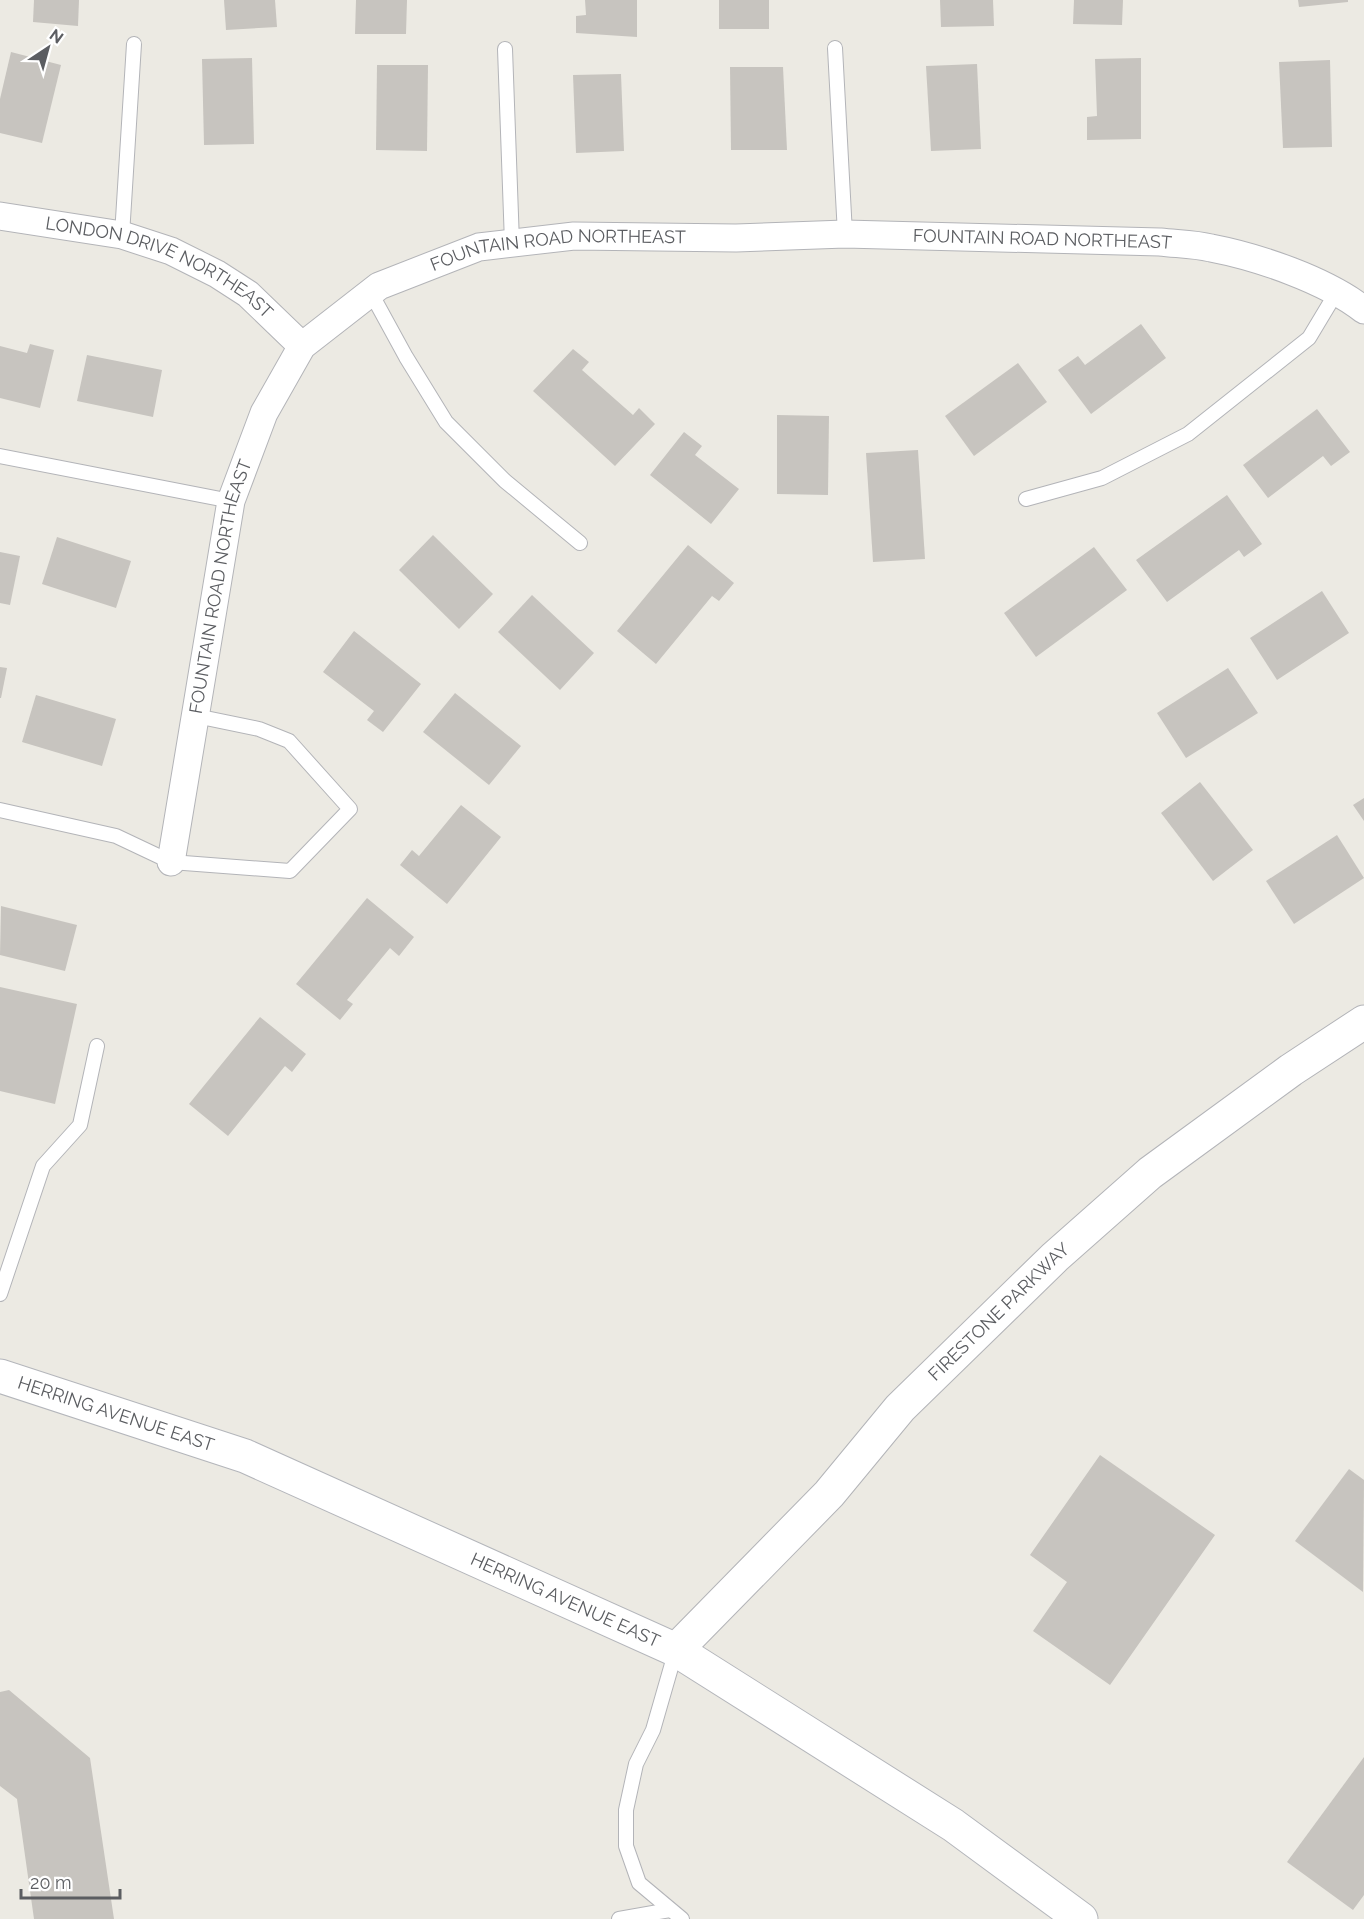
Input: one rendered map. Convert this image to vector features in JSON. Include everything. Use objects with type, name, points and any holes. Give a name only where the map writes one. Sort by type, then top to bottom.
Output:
[{"type":"main road","name":"FIRESTONE PARKWAY","points":[[676,1650],[829,1494],[900,1408],[1055,1257],[1150,1173],[1291,1070],[1364,1022]]},
{"type":"main road","name":"HERRING AVENUE EAST","points":[[0,1376],[245,1456],[676,1650],[953,1825],[1080,1919]]},
{"type":"street","name":"LONDON DRIVE NORTHEAST","points":[[0,216],[122,235],[171,251],[217,274],[248,294],[302,346]]},
{"type":"street","name":"FOUNTAIN ROAD NORTHEAST","points":[[171,862],[231,501],[264,413],[302,346],[379,286],[479,247],[574,236],[736,238],[845,234],[1160,242],[1211,248],[1271,263],[1363,306]]},
{"type":"lane","points":[[122,235],[134,44]]},
{"type":"lane","points":[[835,48],[845,234]]},
{"type":"lane","points":[[505,49],[512,243]]},
{"type":"lane","points":[[371,293],[406,357],[446,422],[505,481],[579,543]]},
{"type":"lane","points":[[1026,499],[1102,478],[1188,434],[1309,338],[1336,293]]},
{"type":"lane","points":[[0,456],[231,501]]},
{"type":"lane","points":[[0,810],[117,836],[171,862],[290,871],[350,809],[289,741],[259,729],[196,716]]},
{"type":"lane","points":[[0,1294],[44,1166],[80,1125],[97,1046]]},
{"type":"lane","points":[[676,1650],[653,1730],[636,1764],[626,1810],[626,1846],[639,1883],[681,1919]]},
{"type":"lane","points":[[619,1919],[670,1910]]},
{"type":"building","points":[[34,0],[79,0],[78,26],[33,22]]},
{"type":"building","points":[[224,0],[275,0],[277,27],[226,30]]},
{"type":"building","points":[[356,0],[407,0],[406,34],[355,34]]},
{"type":"building","points":[[585,0],[637,0],[637,37],[576,33],[576,16],[586,15]]},
{"type":"building","points":[[719,0],[769,0],[769,29],[719,29]]},
{"type":"building","points":[[940,0],[993,0],[994,26],[941,27]]},
{"type":"building","points":[[1074,0],[1123,0],[1122,25],[1073,24]]},
{"type":"building","points":[[1298,0],[1348,0],[1348,2],[1299,7]]},
{"type":"building","points":[[11,52],[61,65],[42,143],[0,133],[0,99]]},
{"type":"building","points":[[252,58],[254,144],[204,145],[202,59]]},
{"type":"building","points":[[1141,58],[1141,139],[1087,140],[1087,117],[1097,116],[1095,59]]},
{"type":"building","points":[[1330,60],[1332,147],[1283,148],[1279,62]]},
{"type":"building","points":[[977,64],[981,149],[931,151],[926,66]]},
{"type":"building","points":[[377,65],[428,65],[427,151],[376,150]]},
{"type":"building","points":[[730,67],[783,67],[787,150],[731,150]]},
{"type":"building","points":[[621,74],[624,151],[576,153],[573,75]]},
{"type":"building","points":[[1141,324],[1166,358],[1091,414],[1058,370],[1078,356],[1085,365]]},
{"type":"building","points":[[30,344],[54,350],[40,408],[0,398],[0,346],[27,353]]},
{"type":"building","points":[[573,349],[589,362],[582,370],[633,415],[639,408],[655,424],[615,466],[533,391]]},
{"type":"building","points":[[87,355],[162,370],[153,417],[77,401]]},
{"type":"building","points":[[1018,363],[1047,402],[974,456],[945,416]]},
{"type":"building","points":[[1317,409],[1350,452],[1331,466],[1323,456],[1268,498],[1243,465]]},
{"type":"building","points":[[777,415],[829,416],[828,495],[777,494]]},
{"type":"building","points":[[684,432],[702,446],[695,455],[739,489],[711,524],[650,475]]},
{"type":"building","points":[[918,450],[925,559],[873,562],[866,453]]},
{"type":"building","points":[[1227,495],[1262,544],[1244,557],[1239,550],[1167,602],[1136,560]]},
{"type":"building","points":[[433,535],[493,594],[459,629],[399,570]]},
{"type":"building","points":[[57,537],[131,561],[116,608],[42,584]]},
{"type":"building","points":[[688,545],[734,583],[719,601],[712,596],[656,664],[617,631]]},
{"type":"building","points":[[1094,547],[1127,590],[1036,657],[1004,613]]},
{"type":"building","points":[[0,552],[20,556],[10,605],[0,603]]},
{"type":"building","points":[[1322,591],[1349,633],[1277,680],[1250,638]]},
{"type":"building","points":[[532,595],[594,653],[560,690],[498,632]]},
{"type":"building","points":[[354,631],[421,684],[383,732],[367,720],[374,711],[323,672]]},
{"type":"building","points":[[0,667],[7,668],[1,698],[0,698]]},
{"type":"building","points":[[1228,668],[1258,713],[1186,758],[1157,713]]},
{"type":"building","points":[[455,693],[521,746],[489,785],[423,732]]},
{"type":"building","points":[[36,695],[116,719],[102,766],[22,742]]},
{"type":"building","points":[[1200,782],[1253,850],[1213,881],[1161,813]]},
{"type":"building","points":[[1364,798],[1364,821],[1353,805]]},
{"type":"building","points":[[461,805],[501,837],[447,904],[400,865],[412,850],[419,856]]},
{"type":"building","points":[[1337,835],[1364,878],[1294,924],[1266,881]]},
{"type":"building","points":[[367,898],[414,937],[399,956],[390,948],[347,1000],[353,1004],[340,1020],[296,984]]},
{"type":"building","points":[[1,906],[77,925],[65,971],[0,955]]},
{"type":"building","points":[[0,987],[77,1004],[55,1104],[0,1091]]},
{"type":"building","points":[[260,1017],[306,1054],[292,1072],[285,1066],[228,1136],[189,1104]]},
{"type":"building","points":[[1100,1455],[1215,1535],[1110,1685],[1033,1631],[1067,1582],[1030,1555]]},
{"type":"building","points":[[1349,1469],[1364,1480],[1363,1592],[1295,1541]]},
{"type":"building","points":[[9,1690],[90,1758],[114,1919],[34,1919],[17,1799],[0,1786],[0,1692]]},
{"type":"building","points":[[1364,1757],[1364,1895],[1353,1910],[1287,1862]]}]
